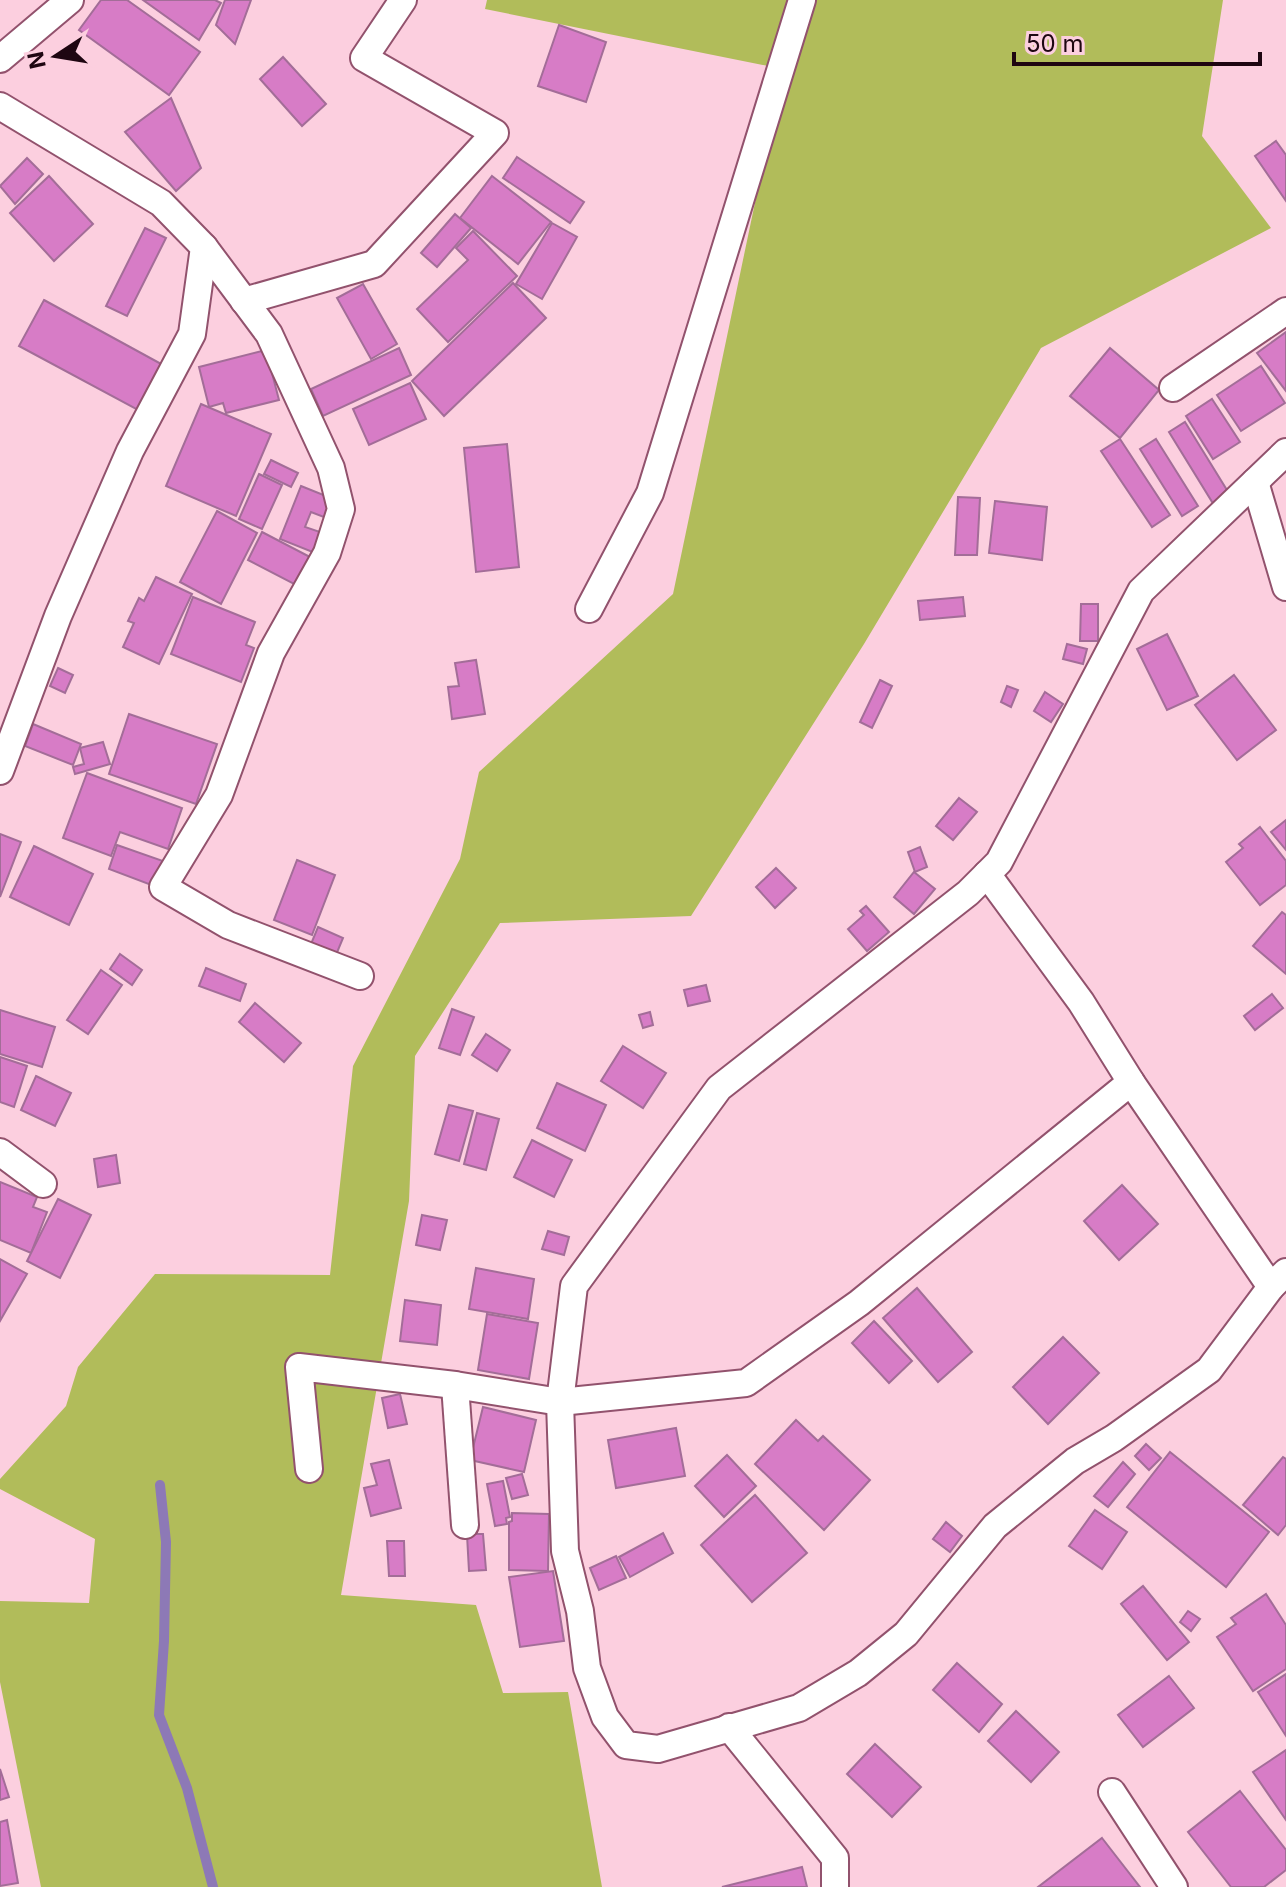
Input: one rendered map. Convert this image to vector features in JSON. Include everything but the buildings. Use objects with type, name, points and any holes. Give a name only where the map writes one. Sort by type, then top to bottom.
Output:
[{"type":"street","points":[[0,59],[70,0]]},
{"type":"street","points":[[244,301],[374,264],[495,133],[364,58],[403,0]]},
{"type":"street","points":[[589,609],[650,493],[802,0]]},
{"type":"street","points":[[1,109],[161,203],[204,247],[269,334],[317,433],[331,468],[341,509],[327,553],[271,653],[219,795],[163,887],[228,925],[360,976]]},
{"type":"street","points":[[0,771],[58,616],[130,451],[192,334],[204,247]]},
{"type":"street","points":[[1173,388],[1286,311]]},
{"type":"street","points":[[987,874],[1081,1002],[1131,1082],[1278,1279],[1209,1370],[1114,1438],[1075,1461],[995,1526],[906,1634],[858,1673],[799,1708],[658,1749],[626,1745],[605,1717],[587,1668],[580,1611],[565,1551],[560,1402],[574,1286],[719,1088],[968,893],[987,874],[999,862],[1141,591],[1286,452]]},
{"type":"street","points":[[1255,482],[1286,587]]},
{"type":"street","points":[[309,1469],[299,1367],[455,1385],[560,1402],[746,1383],[859,1303],[1131,1082]]},
{"type":"street","points":[[0,1152],[43,1184]]},
{"type":"street","points":[[455,1385],[465,1525]]},
{"type":"street","points":[[729,1727],[835,1858],[835,1887]]},
{"type":"street","points":[[1112,1792],[1174,1887]]},
{"type":"green space","points":[[487,0],[1223,0],[1202,136],[1271,228],[1041,348],[864,644],[691,916],[500,923],[415,1056],[409,1201],[341,1595],[476,1605],[503,1693],[568,1692],[602,1887],[41,1887],[0,1682],[0,1601],[89,1603],[95,1539],[0,1489],[0,1479],[66,1406],[78,1367],[155,1274],[330,1275],[353,1066],[460,859],[479,772],[673,594],[783,69],[485,9]]},
{"type":"waterway","points":[[160,1485],[166,1542],[159,1715],[187,1788],[213,1887]]}]
